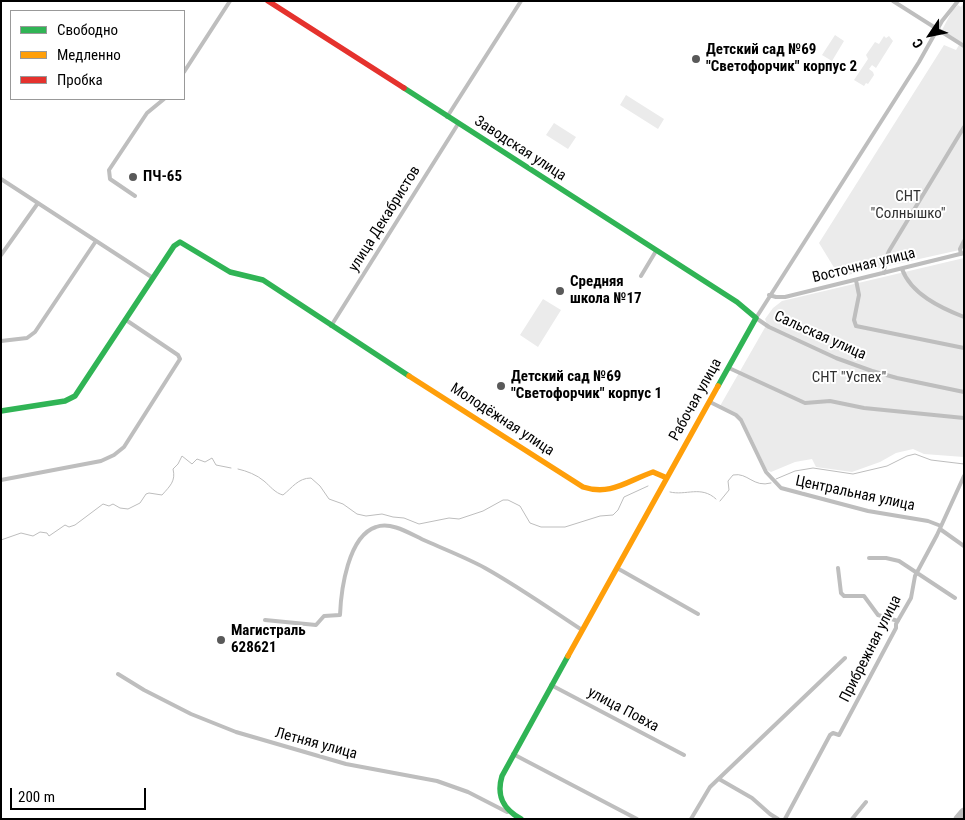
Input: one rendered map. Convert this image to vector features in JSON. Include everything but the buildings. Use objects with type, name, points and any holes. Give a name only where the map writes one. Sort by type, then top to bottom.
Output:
[{"type":"street","points":[[185,70],[230,1]]},
{"type":"street","name":"Заводская улица","points":[[268,1],[737,302],[756,318]]},
{"type":"street","points":[[447,116],[522,1]]},
{"type":"street","points":[[893,1],[964,46]]},
{"type":"street","name":"Рабочая улица","points":[[518,817],[503,805],[498,793],[502,776],[513,754],[769,295],[923,56],[937,30],[958,1]]},
{"type":"street","points":[[135,196],[110,179],[108,175],[109,170],[147,113],[163,100]]},
{"type":"street","name":"улица Декабристов","points":[[331,326],[458,124]]},
{"type":"street","points":[[884,273],[885,261],[889,252],[964,127]]},
{"type":"street","points":[[1,179],[153,278]]},
{"type":"street","points":[[1,255],[38,203]]},
{"type":"street","points":[[1,341],[27,338],[35,332],[96,241]]},
{"type":"street","points":[[962,253],[960,249],[964,241]]},
{"type":"street","name":"Молодёжная улица","points":[[1,411],[65,401],[75,396],[174,246],[177,243],[184,243],[230,272],[263,280],[331,326],[583,487],[605,492],[653,472],[667,478]]},
{"type":"street","points":[[641,276],[656,251]]},
{"type":"street","name":"Восточная улица","points":[[769,295],[785,297],[962,253]]},
{"type":"street","points":[[902,269],[907,278],[923,295],[964,317]]},
{"type":"street","points":[[856,280],[859,295],[854,320],[856,326],[964,348]]},
{"type":"street","name":"Сальская улица","points":[[756,318],[769,327],[836,358],[872,371],[964,392]]},
{"type":"street","points":[[1,480],[101,461],[114,455],[124,447],[180,359],[126,320]]},
{"type":"street","points":[[729,368],[805,403],[830,401],[864,408],[964,418]]},
{"type":"street","name":"Центральная улица","points":[[710,402],[741,420],[755,446],[762,466],[780,488],[868,510],[928,521],[940,527],[964,546]]},
{"type":"street","name":"Прибрежная улица","points":[[785,819],[830,735],[833,733],[839,735],[896,628],[911,598],[913,582],[917,573],[964,476]]},
{"type":"street","points":[[265,620],[316,625],[324,616],[340,614],[342,586],[346,570],[355,549],[367,532],[375,527],[384,525],[404,531],[484,568],[582,630]]},
{"type":"street","points":[[868,558],[895,560],[955,598]]},
{"type":"street","points":[[617,568],[698,614]]},
{"type":"street","points":[[838,568],[841,593],[844,596],[864,596],[878,615],[898,621]]},
{"type":"street","points":[[691,819],[710,787],[845,658]]},
{"type":"street","name":"Летняя улица","points":[[118,674],[168,703],[213,724],[266,742],[346,764],[437,781],[482,799],[518,817]]},
{"type":"street","name":"улица Повха","points":[[552,685],[684,755]]},
{"type":"street","points":[[513,754],[637,819]]},
{"type":"street","points":[[720,779],[752,798],[778,819]]},
{"type":"street","points":[[852,819],[866,802]]},
{"type":"green space","points":[[964,2],[964,44],[942,30],[952,11],[958,5],[961,7]]},
{"type":"green space","points":[[835,35],[844,41],[832,61],[822,55]]},
{"type":"green space","points":[[884,36],[886,38],[889,36],[893,41],[876,68],[872,65],[869,69],[874,75],[868,84],[866,83],[864,86],[854,80],[868,59],[866,55],[875,42],[879,44]]},
{"type":"green space","name":"СНТ \"Солнышко\"","points":[[944,45],[956,50],[959,45],[964,48],[964,249],[843,276],[838,274],[819,243]]},
{"type":"green space","points":[[626,95],[664,119],[658,129],[620,105]]},
{"type":"green space","points":[[554,123],[576,137],[568,149],[546,135]]},
{"type":"green space","name":"СНТ \"Успех\"","points":[[964,258],[964,457],[924,454],[913,449],[896,453],[880,462],[852,472],[816,467],[812,459],[795,462],[771,472],[767,470],[742,418],[720,406],[767,324],[765,319],[773,308],[782,301]]},
{"type":"green space","points":[[543,299],[561,310],[538,347],[520,335]]},
{"type":"waterway","points":[[776,479],[795,471],[813,468],[853,474],[887,466],[915,454],[931,460],[964,464]]},
{"type":"waterway","points":[[1,540],[21,533],[33,536],[40,532],[47,533],[49,536],[65,525],[69,527],[75,525],[103,504],[109,506],[113,504],[120,508],[128,509],[140,503],[146,494],[162,495],[172,483],[174,477],[173,469],[182,456],[192,464],[197,459],[205,462],[212,458],[216,465],[231,468]]},
{"type":"waterway","points":[[238,469],[258,477],[283,495],[299,482],[306,478],[311,478],[320,486],[329,499],[343,504],[357,514],[366,516],[382,514],[404,518],[419,524],[449,518],[459,519],[483,511],[503,500],[508,500],[520,506],[530,523],[541,527],[565,527],[600,516],[613,515],[618,510],[624,497],[648,486]]},
{"type":"waterway","points":[[720,501],[729,490],[728,481],[733,475],[743,476],[755,482],[771,483]]},
{"type":"waterway","points":[[670,492],[699,492],[716,499]]},
{"type":"waterway","points":[[958,819],[964,812]]},
{"type":"traffic: fast","points":[[404,88],[737,302],[756,318],[718,386]]},
{"type":"traffic: fast","points":[[1,411],[65,401],[75,396],[174,246],[180,242],[230,272],[263,280],[409,376]]},
{"type":"traffic: fast","points":[[521,819],[510,811],[502,801],[500,790],[502,776],[568,656]]},
{"type":"traffic: slow","points":[[409,376],[583,487],[602,490],[611,489],[653,472],[667,478]]},
{"type":"traffic: slow","points":[[568,656],[718,386]]},
{"type":"traffic: jam","points":[[268,1],[404,88]]},
{"type":"place","name":"Детский сад №69 \"Светофорчик\" корпус 2","points":[[696,59]]},
{"type":"place","name":"ПЧ-65","points":[[133,177]]},
{"type":"place","name":"Средняя школа №17","points":[[560,291]]},
{"type":"place","name":"Детский сад №69 \"Светофорчик\" корпус 1","points":[[501,386]]},
{"type":"place","name":"Магистраль 628621","points":[[221,640]]}]
